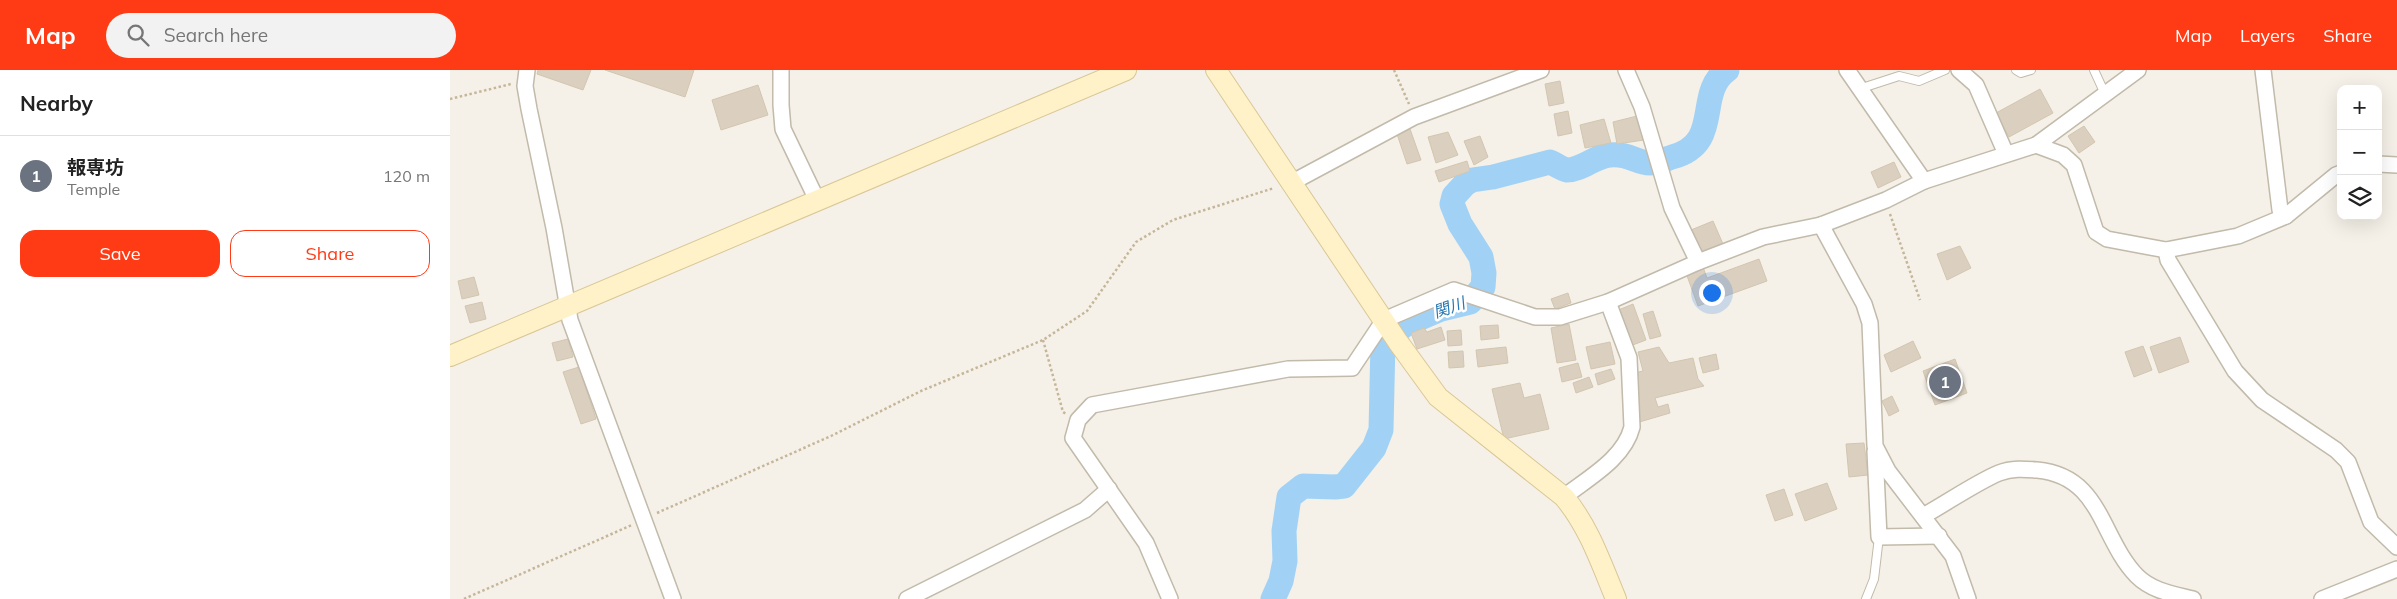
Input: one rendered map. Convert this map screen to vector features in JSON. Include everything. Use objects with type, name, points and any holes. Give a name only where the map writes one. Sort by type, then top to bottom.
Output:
[{"type":"street","points":[[526,70],[525,86],[570,320],[673,599]]},
{"type":"street","points":[[781,70],[781,105],[784,129],[817,200]]},
{"type":"street","points":[[450,356],[1126,70]]},
{"type":"street","points":[[1216,70],[1438,397],[1564,497],[1576,511],[1592,539],[1616,599]]},
{"type":"street","points":[[1291,183],[1414,117],[1541,70]]},
{"type":"street","points":[[1626,70],[1642,107],[1672,208],[1698,262]]},
{"type":"street","points":[[1847,70],[1924,181]]},
{"type":"street","points":[[1962,70],[1976,85],[2006,154]]},
{"type":"street","points":[[1170,599],[1146,543],[1073,438],[1078,420],[1092,405],[1288,369],[1352,368],[1391,330],[1454,290],[1474,295],[1515,312],[1535,317],[1560,317],[1608,302],[1698,262],[1763,237],[1821,225],[1886,200],[1924,181],[2036,145],[2138,70]]},
{"type":"street","points":[[2264,70],[2280,210],[2286,216]]},
{"type":"street","points":[[2036,145],[2063,155],[2074,165],[2096,232],[2107,239],[2166,250],[2238,236],[2286,216],[2338,175]]},
{"type":"street","points":[[2382,164],[2397,165]]},
{"type":"street","points":[[1821,225],[1864,304],[1870,323],[1879,537],[1939,536]]},
{"type":"street","points":[[2166,250],[2168,260],[2235,371],[2262,400],[2336,450],[2348,462],[2371,522],[2397,547]]},
{"type":"street","points":[[1564,497],[1622,451],[1632,427],[1629,358],[1608,302]]},
{"type":"street","points":[[1874,446],[1888,471],[1953,556],[1968,599]]},
{"type":"street","points":[[1923,516],[1999,473],[2020,468],[2061,475],[2077,485],[2088,496],[2136,575],[2150,587],[2192,599]]},
{"type":"street","points":[[907,599],[1085,510],[1109,489]]},
{"type":"street","points":[[2322,599],[2397,569]]},
{"type":"lane","points":[[1859,89],[1899,76],[1919,81],[1944,70]]},
{"type":"lane","points":[[2016,70],[2021,73],[2031,70]]},
{"type":"lane","points":[[2094,70],[2104,94]]},
{"type":"lane","points":[[1866,599],[1874,579],[1879,537]]},
{"type":"path","points":[[1394,70],[1414,117]]},
{"type":"path","points":[[450,98],[506,84],[525,86]]},
{"type":"path","points":[[464,599],[831,436],[921,391],[1042,340],[1087,311],[1136,242],[1173,220],[1291,183]]},
{"type":"path","points":[[1886,200],[1920,300]]},
{"type":"path","points":[[1042,340],[1063,412],[1078,420]]},
{"type":"building","points":[[538,70],[591,70],[583,90],[537,74]]},
{"type":"building","points":[[605,70],[694,70],[685,97]]},
{"type":"building","points":[[1560,81],[1564,103],[1549,106],[1545,84]]},
{"type":"building","points":[[758,85],[768,115],[721,130],[712,100]]},
{"type":"building","points":[[2040,89],[2053,113],[2009,137],[1996,113]]},
{"type":"building","points":[[1568,111],[1572,133],[1558,136],[1554,114]]},
{"type":"building","points":[[1637,116],[1644,140],[1617,144],[1613,122]]},
{"type":"building","points":[[1604,119],[1611,143],[1585,148],[1580,125]]},
{"type":"building","points":[[2084,126],[2095,142],[2079,153],[2068,136]]},
{"type":"building","points":[[1410,129],[1421,160],[1407,164],[1397,134]]},
{"type":"building","points":[[1448,132],[1458,155],[1436,163],[1428,137]]},
{"type":"building","points":[[1480,136],[1488,157],[1474,165],[1464,141]]},
{"type":"building","points":[[1467,161],[1470,171],[1439,182],[1435,171]]},
{"type":"building","points":[[1894,162],[1901,177],[1878,188],[1871,172]]},
{"type":"building","points":[[1713,221],[1723,244],[1701,253],[1691,230]]},
{"type":"building","points":[[1960,246],[1971,268],[1947,280],[1937,254]]},
{"type":"building","points":[[1759,259],[1767,281],[1698,306],[1686,273],[1703,267],[1707,278]]},
{"type":"building","points":[[474,277],[479,295],[462,299],[458,281]]},
{"type":"building","points":[[1568,293],[1571,303],[1555,309],[1551,299]]},
{"type":"building","points":[[482,302],[486,319],[470,323],[465,306]]},
{"type":"building","points":[[1633,304],[1646,340],[1630,346],[1616,311]]},
{"type":"building","points":[[1653,311],[1661,336],[1650,339],[1643,314]]},
{"type":"building","points":[[1569,324],[1576,360],[1557,363],[1551,328]]},
{"type":"building","points":[[1498,325],[1499,338],[1481,340],[1480,326]]},
{"type":"building","points":[[1441,327],[1445,340],[1417,349],[1411,333],[1424,328],[1427,332]]},
{"type":"building","points":[[1461,330],[1462,345],[1448,346],[1447,331]]},
{"type":"building","points":[[2180,337],[2189,362],[2159,373],[2150,347]]},
{"type":"building","points":[[568,339],[573,357],[557,361],[552,343]]},
{"type":"building","points":[[1913,341],[1921,358],[1891,372],[1884,355]]},
{"type":"building","points":[[1610,342],[1615,364],[1591,369],[1586,347]]},
{"type":"building","points":[[2143,346],[2152,370],[2134,377],[2125,352]]},
{"type":"building","points":[[1506,347],[1508,363],[1478,367],[1476,350]]},
{"type":"building","points":[[1659,347],[1669,363],[1693,358],[1698,379],[1704,386],[1655,398],[1658,407],[1668,404],[1670,413],[1636,423],[1634,373],[1643,371],[1638,352]]},
{"type":"building","points":[[1463,351],[1464,367],[1449,368],[1448,352]]},
{"type":"building","points":[[1716,354],[1719,369],[1703,373],[1699,358]]},
{"type":"building","points":[[1955,359],[1967,393],[1935,405],[1923,371]]},
{"type":"building","points":[[1578,363],[1582,377],[1562,382],[1559,368]]},
{"type":"building","points":[[579,367],[596,419],[581,424],[563,372]]},
{"type":"building","points":[[1611,369],[1615,379],[1598,385],[1595,374]]},
{"type":"building","points":[[1589,377],[1593,387],[1576,393],[1573,383]]},
{"type":"building","points":[[1520,383],[1524,398],[1540,394],[1549,429],[1504,439],[1492,389]]},
{"type":"building","points":[[1892,396],[1899,411],[1889,416],[1882,401]]},
{"type":"building","points":[[1864,443],[1868,475],[1849,477],[1846,444]]},
{"type":"building","points":[[1827,483],[1837,509],[1805,521],[1795,494]]},
{"type":"building","points":[[1784,489],[1793,515],[1775,521],[1766,495]]},
{"type":"waterway","name":"関川","points":[[1273,599],[1281,581],[1285,561],[1284,531],[1289,497],[1303,486],[1344,486],[1374,448],[1381,430],[1383,342],[1406,324],[1441,309],[1470,302],[1483,287],[1484,273],[1481,257],[1460,224],[1452,204],[1454,196],[1465,184],[1472,180],[1493,177],[1550,162],[1567,170],[1578,168],[1610,155],[1622,155],[1645,163],[1653,163],[1688,150],[1698,141],[1704,130],[1712,92],[1717,80],[1727,70]]},
{"type":"place","name":"報専坊","points":[[1945,382]]}]
